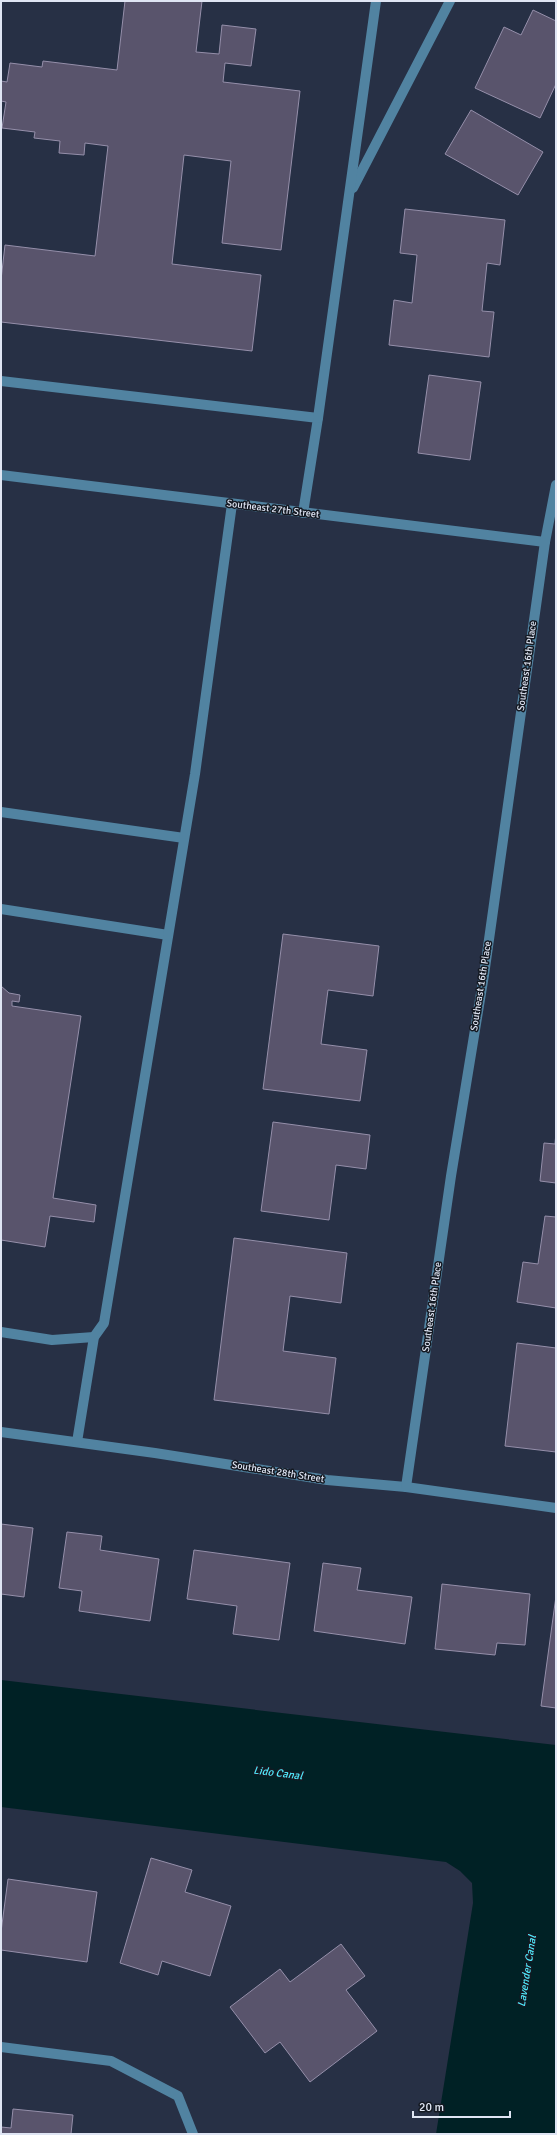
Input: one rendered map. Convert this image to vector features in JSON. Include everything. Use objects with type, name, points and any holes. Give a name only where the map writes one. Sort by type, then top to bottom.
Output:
[{"type":"street","points":[[302,512],[318,418],[376,1]]},
{"type":"street","points":[[349,195],[450,1]]},
{"type":"street","points":[[1,381],[318,418]]},
{"type":"street","name":"Southeast 27th Street","points":[[1,475],[545,542]]},
{"type":"street","name":"Southeast 16th Place","points":[[406,1487],[451,1176],[484,974],[545,542],[556,485]]},
{"type":"street","points":[[76,1442],[94,1337],[104,1323],[184,838],[232,504]]},
{"type":"street","points":[[1,812],[184,838]]},
{"type":"street","points":[[1,909],[168,935]]},
{"type":"street","points":[[1,1332],[52,1340],[94,1337]]},
{"type":"street","name":"Southeast 28th Street","points":[[1,1432],[327,1480],[406,1487],[556,1508]]},
{"type":"street","points":[[1,2047],[111,2061],[178,2096],[193,2134]]},
{"type":"water","points":[[1,1680],[556,1745],[556,2134],[436,2134],[473,1903],[472,1883],[460,1871],[446,1862],[1,1807]]},
{"type":"building","points":[[125,1],[202,1],[196,52],[219,54],[222,25],[256,29],[251,66],[225,63],[223,82],[300,91],[281,250],[222,243],[231,161],[184,155],[172,264],[261,275],[252,351],[1,322],[1,280],[5,245],[95,256],[108,146],[85,143],[84,155],[59,153],[60,141],[34,138],[35,132],[2,128],[6,102],[1,101],[1,81],[7,82],[10,63],[42,67],[43,61],[117,70]]},
{"type":"building","points":[[533,10],[556,21],[556,84],[540,118],[475,88],[504,27],[521,35]]},
{"type":"building","points":[[471,110],[543,152],[518,195],[445,154]]},
{"type":"building","points":[[405,209],[505,220],[500,265],[487,263],[482,311],[494,312],[489,357],[389,345],[394,300],[412,303],[417,255],[400,253]]},
{"type":"building","points":[[429,375],[481,382],[470,460],[418,453]]},
{"type":"building","points":[[283,934],[379,946],[373,996],[328,990],[321,1044],[367,1050],[360,1101],[263,1089]]},
{"type":"building","points":[[1,986],[9,993],[20,995],[19,1002],[12,1001],[12,1006],[81,1016],[53,1198],[96,1205],[94,1222],[50,1216],[45,1247],[1,1240]]},
{"type":"building","points":[[273,1122],[370,1135],[366,1169],[336,1165],[329,1220],[261,1211]]},
{"type":"building","points":[[556,1132],[556,1183],[540,1181],[544,1143],[555,1144]]},
{"type":"building","points":[[545,1216],[556,1217],[556,1308],[517,1302],[523,1262],[538,1264]]},
{"type":"building","points":[[234,1238],[347,1253],[341,1303],[290,1296],[283,1351],[336,1358],[329,1414],[214,1400]]},
{"type":"building","points":[[517,1343],[556,1348],[556,1452],[505,1446]]},
{"type":"building","points":[[1,1524],[33,1528],[24,1597],[1,1594]]},
{"type":"building","points":[[67,1532],[102,1536],[100,1550],[159,1559],[150,1621],[79,1611],[82,1591],[59,1588]]},
{"type":"building","points":[[194,1550],[290,1563],[279,1640],[233,1634],[237,1606],[187,1599]]},
{"type":"building","points":[[323,1563],[361,1568],[357,1590],[412,1597],[405,1644],[314,1631]]},
{"type":"building","points":[[442,1584],[530,1594],[525,1645],[497,1643],[495,1655],[435,1649]]},
{"type":"building","points":[[556,1596],[556,1708],[541,1706]]},
{"type":"building","points":[[151,1858],[192,1870],[185,1892],[231,1906],[210,1976],[162,1961],[158,1975],[120,1963]]},
{"type":"building","points":[[8,1879],[97,1892],[87,1962],[1,1950],[1,1932]]},
{"type":"building","points":[[341,1944],[365,1976],[346,1990],[377,2031],[310,2082],[280,2042],[265,2053],[230,2007],[280,1969],[290,1982]]},
{"type":"building","points":[[13,2109],[73,2115],[71,2134],[1,2134],[1,2127],[11,2128]]},
{"type":"water label","name":"Lido Canal","points":[[278,1773]]},
{"type":"water label","name":"Lavender Canal","points":[[527,1971]]}]
